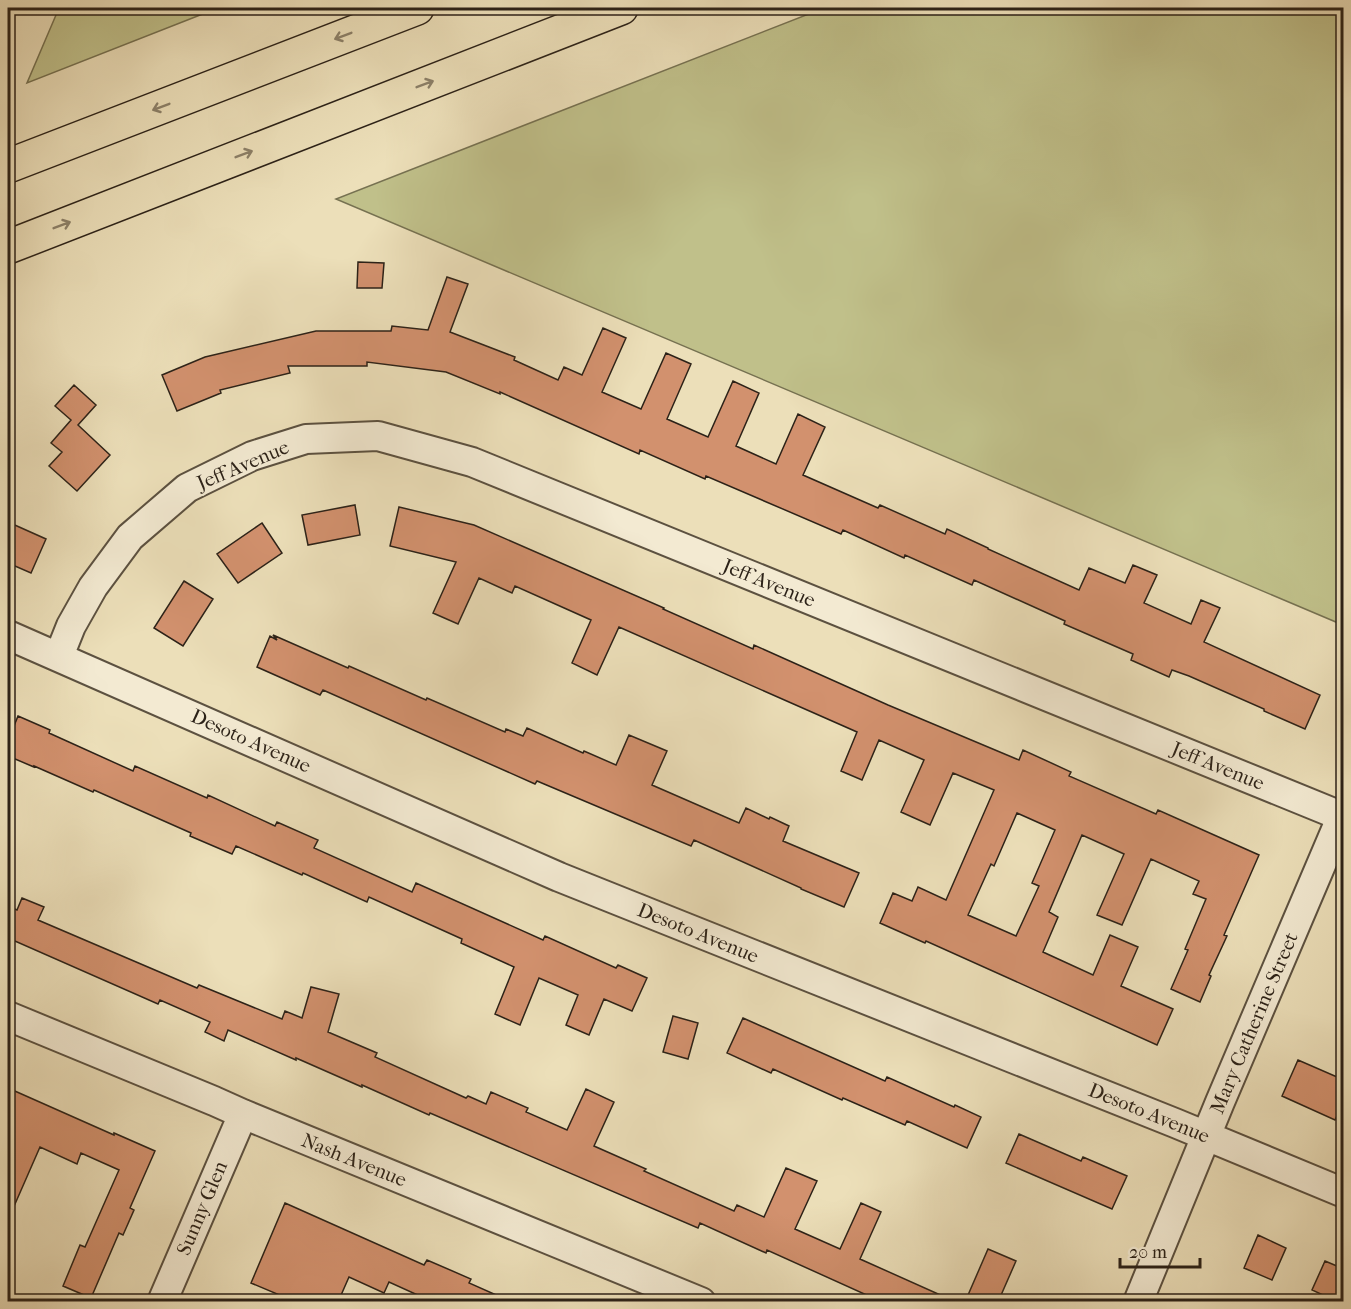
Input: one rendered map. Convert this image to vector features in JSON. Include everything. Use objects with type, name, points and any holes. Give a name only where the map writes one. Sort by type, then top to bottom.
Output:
[{"type":"highway","points":[[8,166],[417,8]]},
{"type":"highway","points":[[8,246],[621,8]]},
{"type":"street","name":"Jeff Avenue","points":[[59,656],[71,626],[93,587],[130,537],[187,488],[252,456],[306,439],[378,436],[472,462],[1342,814]]},
{"type":"street","name":"Desoto Avenue","points":[[8,635],[560,877],[1344,1193]]},
{"type":"street","name":"Mary Catherine Street","points":[[1138,1302],[1342,814]]},
{"type":"street","name":"Nash Avenue","points":[[8,1016],[701,1302]]},
{"type":"street","name":"Sunny Glen","points":[[162,1302],[243,1114]]},
{"type":"green space","points":[[59,8],[218,8],[27,83]]},
{"type":"green space","points":[[824,8],[1343,8],[1343,625],[336,199]]},
{"type":"building","points":[[358,262],[384,263],[382,288],[357,288]]},
{"type":"building","points":[[447,277],[468,284],[450,332],[515,357],[514,360],[558,380],[564,367],[582,375],[603,328],[626,338],[602,392],[641,409],[666,353],[691,364],[667,419],[708,437],[733,381],[759,393],[736,446],[776,464],[798,414],[825,427],[803,475],[878,508],[880,505],[945,534],[947,529],[1079,590],[1089,568],[1125,583],[1133,565],[1157,575],[1144,603],[1191,624],[1201,600],[1220,608],[1204,642],[1320,695],[1305,729],[1189,676],[1172,670],[1169,677],[1131,660],[1133,654],[1064,624],[1065,621],[974,580],[972,585],[905,555],[904,558],[843,530],[841,534],[706,476],[705,479],[640,450],[639,454],[500,392],[500,394],[446,372],[367,362],[367,366],[288,366],[290,373],[220,390],[221,393],[177,411],[162,375],[205,357],[316,331],[391,331],[392,326],[428,330]]},
{"type":"building","points":[[74,385],[96,405],[78,425],[110,455],[77,491],[49,466],[62,452],[51,443],[71,420],[55,406]]},
{"type":"building","points":[[355,505],[360,535],[308,545],[302,515]]},
{"type":"building","points":[[399,507],[474,525],[753,649],[754,645],[1019,760],[1023,750],[1071,772],[1069,776],[1156,814],[1158,810],[1259,855],[1224,935],[1227,936],[1209,975],[1211,976],[1200,1002],[1171,989],[1206,899],[1193,894],[1199,881],[1151,859],[1122,925],[1097,915],[1124,854],[1082,835],[1049,912],[1058,917],[1043,952],[1093,975],[1110,935],[1138,947],[1121,986],[1173,1009],[1157,1045],[926,941],[925,943],[880,923],[893,893],[912,901],[918,887],[946,900],[994,790],[953,773],[930,825],[901,812],[924,760],[879,740],[862,780],[841,771],[857,732],[619,627],[597,675],[572,663],[591,620],[515,586],[512,593],[479,578],[458,624],[433,613],[456,562],[390,546]],"holes":[[[1017,813],[1055,830],[1032,883],[1039,886],[1016,936],[968,915],[991,864],[994,866]]]},
{"type":"building","points":[[8,522],[46,539],[31,573],[8,563]]},
{"type":"building","points":[[262,523],[282,553],[238,583],[217,554]]},
{"type":"building","points":[[184,581],[213,599],[183,646],[154,628]]},
{"type":"building","points":[[273,635],[505,732],[506,729],[523,736],[527,728],[616,765],[629,735],[667,751],[652,785],[739,823],[746,808],[769,819],[770,817],[789,826],[783,841],[859,873],[844,907],[694,840],[691,846],[537,781],[535,784],[323,690],[320,695],[257,667],[270,636],[277,640]]},
{"type":"building","points":[[18,716],[50,730],[49,733],[133,771],[135,766],[207,798],[208,795],[275,826],[277,822],[318,840],[314,848],[412,892],[416,883],[543,940],[545,936],[616,968],[618,965],[647,978],[632,1011],[604,999],[589,1035],[566,1025],[578,995],[539,978],[520,1025],[495,1014],[514,967],[461,943],[462,939],[369,897],[367,902],[236,846],[232,854],[190,836],[191,833],[94,790],[93,792],[8,756],[8,741]]},
{"type":"building","points":[[22,898],[44,907],[38,920],[197,988],[199,985],[282,1019],[285,1011],[302,1018],[311,987],[339,994],[328,1032],[377,1053],[375,1057],[466,1098],[468,1096],[486,1104],[491,1092],[528,1108],[526,1112],[567,1130],[586,1089],[614,1102],[594,1146],[734,1211],[737,1205],[764,1217],[786,1168],[817,1181],[795,1229],[840,1249],[861,1203],[881,1212],[860,1259],[956,1302],[882,1302],[767,1250],[766,1253],[700,1223],[698,1228],[430,1113],[429,1115],[228,1030],[224,1041],[205,1032],[210,1022],[160,1000],[158,1004],[8,938],[8,906],[17,910]]},
{"type":"building","points":[[673,1016],[698,1023],[688,1059],[663,1052]]},
{"type":"building","points":[[743,1018],[885,1081],[887,1077],[981,1117],[967,1148],[907,1121],[905,1125],[773,1069],[771,1073],[727,1053]]},
{"type":"building","points":[[1298,1060],[1344,1080],[1344,1100],[1335,1120],[1282,1096]]},
{"type":"building","points":[[8,1088],[155,1151],[130,1208],[134,1210],[123,1235],[119,1233],[91,1298],[63,1286],[80,1245],[85,1247],[119,1170],[81,1153],[77,1164],[40,1147],[8,1220]]},
{"type":"building","points":[[1019,1134],[1081,1161],[1083,1157],[1127,1176],[1112,1209],[1006,1163]]},
{"type":"building","points":[[285,1203],[424,1265],[427,1260],[471,1279],[469,1283],[512,1302],[433,1302],[389,1282],[384,1293],[349,1277],[338,1302],[296,1302],[251,1283]]},
{"type":"building","points":[[1258,1235],[1286,1248],[1272,1280],[1244,1268]]},
{"type":"building","points":[[988,1249],[1016,1261],[998,1302],[965,1302]]},
{"type":"building","points":[[1325,1261],[1344,1269],[1344,1302],[1338,1302],[1312,1290]]}]
